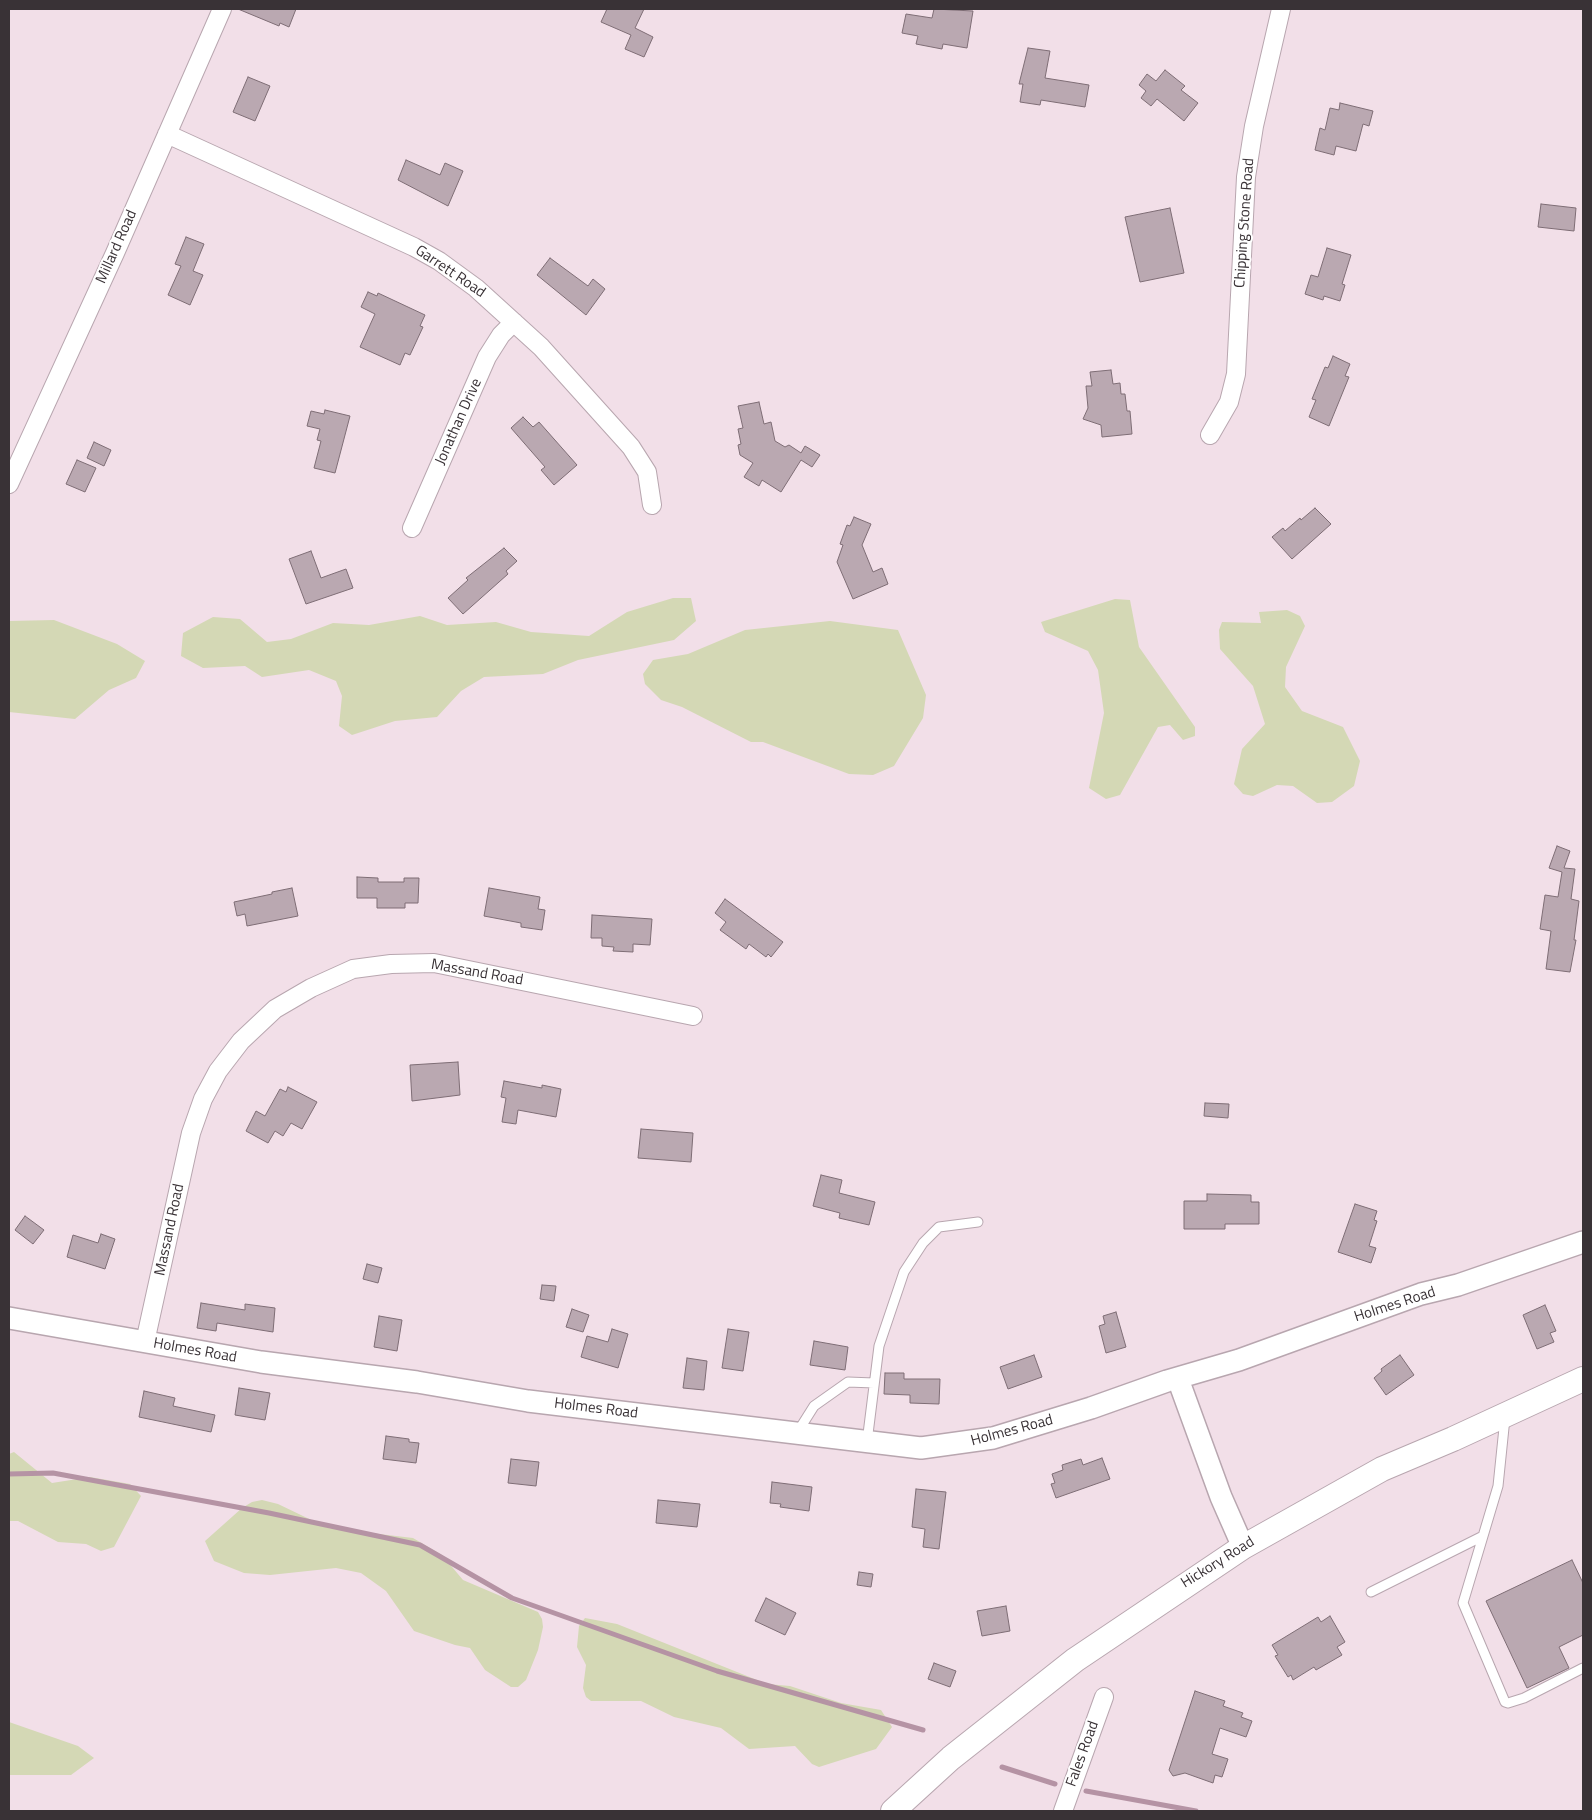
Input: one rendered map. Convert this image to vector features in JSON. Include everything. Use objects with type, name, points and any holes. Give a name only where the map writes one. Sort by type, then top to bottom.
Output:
[{"type":"main road","name":"Hickory Road","points":[[893,1811],[951,1758],[1074,1660],[1243,1547],[1382,1469],[1583,1379]]},
{"type":"street","name":"Millard Road","points":[[9,484],[115,253],[222,9]]},
{"type":"street","name":"Chipping Stone Road","points":[[1210,435],[1229,402],[1236,374],[1246,177],[1254,126],[1281,9]]},
{"type":"street","name":"Garrett Road","points":[[167,134],[414,247],[439,261],[476,288],[548,354],[640,458],[647,472],[652,505]]},
{"type":"street","name":"Jonathan Drive","points":[[412,528],[487,357],[501,335],[514,322]]},
{"type":"street","name":"Massand Road","points":[[145,1342],[191,1133],[203,1099],[218,1071],[242,1041],[275,1009],[311,988],[353,969],[392,964],[434,963],[693,1016]]},
{"type":"street","name":"Holmes Road","points":[[9,1318],[261,1362],[417,1382],[528,1401],[921,1448],[993,1438],[1309,1336],[1421,1294],[1458,1286],[1583,1242]]},
{"type":"street","points":[[1178,1379],[1221,1497],[1243,1547]]},
{"type":"street","name":"Fales Road","points":[[1063,1811],[1104,1697]]},
{"type":"lane","points":[[867,1442],[879,1346],[904,1272],[923,1243],[939,1227],[978,1222]]},
{"type":"lane","points":[[797,1433],[814,1406],[848,1382],[874,1383]]},
{"type":"lane","points":[[1505,1415],[1498,1486],[1463,1603],[1505,1702],[1512,1703],[1524,1698],[1583,1668]]},
{"type":"lane","points":[[1371,1592],[1483,1536]]},
{"type":"green space","points":[[673,598],[691,598],[696,621],[674,640],[578,660],[543,674],[484,677],[461,691],[437,717],[395,721],[352,735],[339,726],[342,696],[336,681],[309,670],[262,677],[245,666],[203,668],[181,656],[183,633],[213,617],[240,619],[267,642],[291,639],[333,623],[369,625],[420,616],[447,625],[496,622],[531,632],[589,636],[627,612]]},
{"type":"green space","points":[[1115,599],[1130,600],[1139,647],[1195,727],[1195,736],[1183,740],[1170,725],[1158,727],[1120,795],[1106,799],[1089,788],[1104,713],[1098,670],[1088,651],[1045,632],[1041,622]]},
{"type":"green space","points":[[1287,610],[1300,616],[1305,626],[1286,667],[1285,687],[1302,711],[1343,727],[1360,761],[1354,786],[1332,802],[1317,803],[1293,786],[1277,785],[1253,796],[1243,794],[1234,784],[1242,749],[1265,724],[1253,686],[1220,649],[1219,630],[1222,622],[1261,623],[1259,612]]},
{"type":"green space","points":[[54,620],[117,644],[145,661],[136,678],[109,690],[75,719],[9,712],[9,621]]},
{"type":"green space","points":[[830,621],[898,630],[926,695],[923,718],[894,766],[873,775],[849,774],[763,742],[751,742],[682,707],[661,700],[645,684],[643,674],[653,660],[688,654],[745,630]]},
{"type":"green space","points":[[14,1452],[52,1483],[90,1477],[130,1484],[141,1496],[114,1547],[101,1551],[86,1544],[58,1542],[18,1521],[9,1521],[9,1454]]},
{"type":"green space","points":[[262,1500],[278,1504],[328,1528],[413,1538],[442,1555],[463,1580],[538,1612],[542,1619],[543,1627],[538,1650],[526,1680],[518,1687],[511,1687],[485,1670],[470,1648],[414,1631],[386,1591],[361,1573],[336,1568],[270,1575],[244,1573],[214,1561],[205,1541],[242,1508],[252,1502]]},
{"type":"green space","points":[[585,1618],[617,1624],[767,1684],[790,1686],[841,1703],[881,1710],[892,1727],[876,1749],[819,1767],[812,1764],[795,1746],[749,1749],[721,1728],[674,1717],[641,1701],[591,1701],[586,1697],[583,1688],[586,1665],[577,1647],[579,1626]]},
{"type":"green space","points":[[9,1722],[78,1746],[94,1758],[71,1775],[9,1775]]},
{"type":"building","points":[[238,9],[296,9],[289,27],[280,23],[279,26]]},
{"type":"building","points":[[607,9],[644,9],[635,28],[653,37],[644,57],[625,49],[631,35],[601,22]]},
{"type":"building","points":[[934,9],[973,11],[967,48],[943,44],[942,49],[916,44],[918,36],[902,33],[906,14],[932,18]]},
{"type":"building","points":[[1028,48],[1050,51],[1045,78],[1089,85],[1085,107],[1041,100],[1040,105],[1020,102],[1023,84],[1019,84]]},
{"type":"building","points":[[1165,70],[1185,86],[1181,90],[1198,103],[1184,121],[1157,99],[1151,106],[1141,98],[1146,91],[1139,85],[1147,74],[1156,81]]},
{"type":"building","points":[[248,77],[270,86],[255,121],[233,112]]},
{"type":"building","points":[[1340,103],[1373,111],[1369,126],[1363,124],[1356,151],[1336,146],[1334,155],[1315,150],[1320,128],[1325,130],[1330,108],[1339,110]]},
{"type":"building","points":[[406,160],[440,175],[445,163],[463,171],[448,206],[398,180]]},
{"type":"building","points":[[1541,204],[1576,208],[1574,231],[1538,227]]},
{"type":"building","points":[[1170,208],[1184,273],[1140,282],[1125,217]]},
{"type":"building","points":[[186,237],[204,244],[193,271],[203,275],[190,305],[168,295],[181,266],[175,264]]},
{"type":"building","points":[[1327,248],[1351,255],[1342,284],[1345,285],[1340,301],[1324,296],[1323,300],[1305,294],[1311,275],[1318,277]]},
{"type":"building","points":[[550,258],[588,286],[593,279],[605,289],[586,315],[537,275]]},
{"type":"building","points":[[368,292],[377,296],[378,293],[425,315],[420,326],[423,327],[410,355],[405,353],[400,365],[360,347],[375,314],[361,307]]},
{"type":"building","points":[[1333,356],[1350,364],[1345,376],[1349,377],[1329,426],[1309,417],[1316,400],[1312,399],[1325,367],[1328,368]]},
{"type":"building","points":[[1111,370],[1113,384],[1120,383],[1121,394],[1125,394],[1127,411],[1130,411],[1132,434],[1102,437],[1101,425],[1083,419],[1088,408],[1086,386],[1092,386],[1090,372]]},
{"type":"building","points":[[759,402],[764,424],[771,422],[775,441],[785,447],[789,445],[801,453],[805,446],[820,455],[812,467],[801,460],[781,492],[762,480],[759,486],[744,477],[753,463],[740,455],[738,445],[741,444],[738,429],[743,428],[738,406]]},
{"type":"building","points":[[325,410],[350,416],[335,473],[314,468],[321,441],[317,440],[320,429],[307,426],[311,411],[324,414]]},
{"type":"building","points":[[523,417],[533,427],[539,422],[577,465],[554,485],[541,470],[545,467],[511,428]]},
{"type":"building","points":[[94,442],[111,450],[104,466],[87,458]]},
{"type":"building","points":[[77,460],[96,468],[85,492],[66,484]]},
{"type":"building","points":[[1315,508],[1331,524],[1292,559],[1272,537],[1283,528],[1285,531]]},
{"type":"building","points":[[854,517],[871,524],[862,545],[873,572],[882,568],[888,584],[853,599],[837,562],[843,545],[840,544],[847,525],[850,526]]},
{"type":"building","points":[[504,548],[517,561],[506,571],[508,574],[463,614],[448,598],[468,580],[466,578]]},
{"type":"building","points":[[311,551],[321,578],[346,569],[353,588],[306,604],[289,559]]},
{"type":"building","points":[[1557,846],[1570,851],[1564,868],[1575,869],[1571,899],[1579,901],[1574,940],[1576,940],[1570,972],[1546,969],[1551,931],[1540,929],[1545,895],[1558,897],[1562,872],[1549,868]]},
{"type":"building","points":[[357,877],[378,878],[378,882],[404,882],[404,878],[419,878],[418,903],[405,903],[405,908],[377,908],[377,898],[357,898]]},
{"type":"building","points":[[292,888],[298,916],[247,926],[245,914],[237,916],[234,902]]},
{"type":"building","points":[[489,888],[540,897],[538,909],[545,910],[542,930],[521,927],[521,923],[484,916]]},
{"type":"building","points":[[725,899],[783,942],[771,957],[768,954],[766,957],[749,944],[746,949],[720,930],[726,922],[715,913]]},
{"type":"building","points":[[592,915],[652,919],[650,945],[633,944],[633,952],[613,951],[614,947],[602,946],[602,938],[591,938]]},
{"type":"building","points":[[458,1062],[460,1095],[412,1101],[410,1065]]},
{"type":"building","points":[[504,1081],[542,1088],[542,1085],[561,1089],[556,1117],[518,1110],[516,1124],[502,1122],[506,1098],[501,1097]]},
{"type":"building","points":[[288,1087],[317,1102],[302,1129],[291,1123],[283,1136],[275,1131],[268,1143],[246,1131],[256,1111],[265,1116],[280,1089],[286,1092]]},
{"type":"building","points":[[1205,1103],[1229,1104],[1228,1118],[1204,1116]]},
{"type":"building","points":[[641,1129],[693,1133],[691,1162],[638,1158]]},
{"type":"building","points":[[821,1175],[842,1180],[839,1193],[875,1202],[869,1225],[839,1218],[840,1213],[813,1206]]},
{"type":"building","points":[[1207,1194],[1251,1195],[1251,1202],[1259,1202],[1259,1224],[1225,1224],[1225,1229],[1184,1229],[1184,1201],[1207,1201]]},
{"type":"building","points":[[1355,1204],[1377,1211],[1374,1220],[1377,1221],[1369,1246],[1376,1248],[1371,1263],[1338,1252]]},
{"type":"building","points":[[25,1216],[44,1230],[33,1244],[15,1230]]},
{"type":"building","points":[[101,1234],[115,1239],[105,1269],[67,1257],[73,1235],[98,1243]]},
{"type":"building","points":[[367,1264],[382,1268],[378,1283],[363,1279]]},
{"type":"building","points":[[542,1285],[556,1286],[554,1301],[540,1299]]},
{"type":"building","points":[[201,1303],[245,1310],[245,1304],[275,1308],[273,1332],[217,1323],[216,1331],[197,1328]]},
{"type":"building","points":[[1545,1305],[1556,1331],[1550,1333],[1554,1342],[1537,1349],[1523,1315]]},
{"type":"building","points":[[572,1309],[589,1315],[583,1332],[566,1327]]},
{"type":"building","points":[[1116,1312],[1126,1347],[1106,1353],[1099,1326],[1105,1324],[1103,1316]]},
{"type":"building","points":[[379,1316],[402,1320],[397,1351],[374,1347]]},
{"type":"building","points":[[612,1329],[628,1334],[618,1368],[581,1357],[587,1336],[608,1342]]},
{"type":"building","points":[[728,1329],[749,1332],[743,1371],[722,1368]]},
{"type":"building","points":[[814,1341],[848,1347],[845,1370],[810,1365]]},
{"type":"building","points":[[1034,1355],[1042,1377],[1008,1389],[1000,1367]]},
{"type":"building","points":[[1400,1355],[1414,1375],[1386,1395],[1374,1378],[1382,1371],[1381,1369]]},
{"type":"building","points":[[687,1358],[707,1361],[704,1390],[683,1388]]},
{"type":"building","points":[[885,1373],[904,1373],[904,1379],[940,1379],[939,1404],[910,1403],[910,1395],[884,1394]]},
{"type":"building","points":[[239,1388],[270,1393],[265,1420],[235,1415]]},
{"type":"building","points":[[144,1391],[175,1398],[173,1406],[215,1415],[211,1432],[139,1417]]},
{"type":"building","points":[[386,1436],[409,1439],[409,1442],[419,1443],[416,1463],[383,1459]]},
{"type":"building","points":[[1102,1458],[1110,1479],[1056,1498],[1051,1484],[1055,1483],[1052,1474],[1063,1470],[1062,1465],[1081,1459],[1083,1465]]},
{"type":"building","points":[[511,1459],[539,1462],[536,1486],[508,1483]]},
{"type":"building","points":[[772,1482],[812,1487],[809,1511],[780,1507],[781,1504],[770,1503]]},
{"type":"building","points":[[916,1489],[946,1492],[939,1549],[923,1547],[925,1529],[912,1527]]},
{"type":"building","points":[[658,1500],[700,1504],[697,1527],[656,1523]]},
{"type":"building","points":[[1572,1560],[1583,1583],[1583,1635],[1559,1647],[1569,1668],[1527,1688],[1486,1601]]},
{"type":"building","points":[[859,1572],[873,1574],[871,1587],[857,1585]]},
{"type":"building","points":[[766,1598],[796,1613],[785,1635],[755,1621]]},
{"type":"building","points":[[1006,1606],[1010,1631],[982,1636],[977,1611]]},
{"type":"building","points":[[1330,1616],[1345,1642],[1337,1647],[1342,1655],[1316,1670],[1314,1667],[1293,1680],[1291,1675],[1288,1677],[1275,1656],[1278,1655],[1272,1645],[1318,1617],[1321,1622]]},
{"type":"building","points":[[934,1663],[956,1671],[950,1687],[928,1679]]},
{"type":"building","points":[[1195,1691],[1225,1701],[1223,1706],[1243,1713],[1241,1717],[1252,1721],[1246,1737],[1220,1728],[1212,1754],[1228,1759],[1222,1777],[1215,1775],[1213,1783],[1185,1773],[1173,1776],[1169,1770]]},
{"type":"waterway","points":[[9,1474],[53,1473],[269,1513],[420,1545],[512,1598],[717,1671],[923,1730]]},
{"type":"waterway","points":[[1002,1767],[1055,1784]]},
{"type":"waterway","points":[[1086,1791],[1196,1811]]}]
